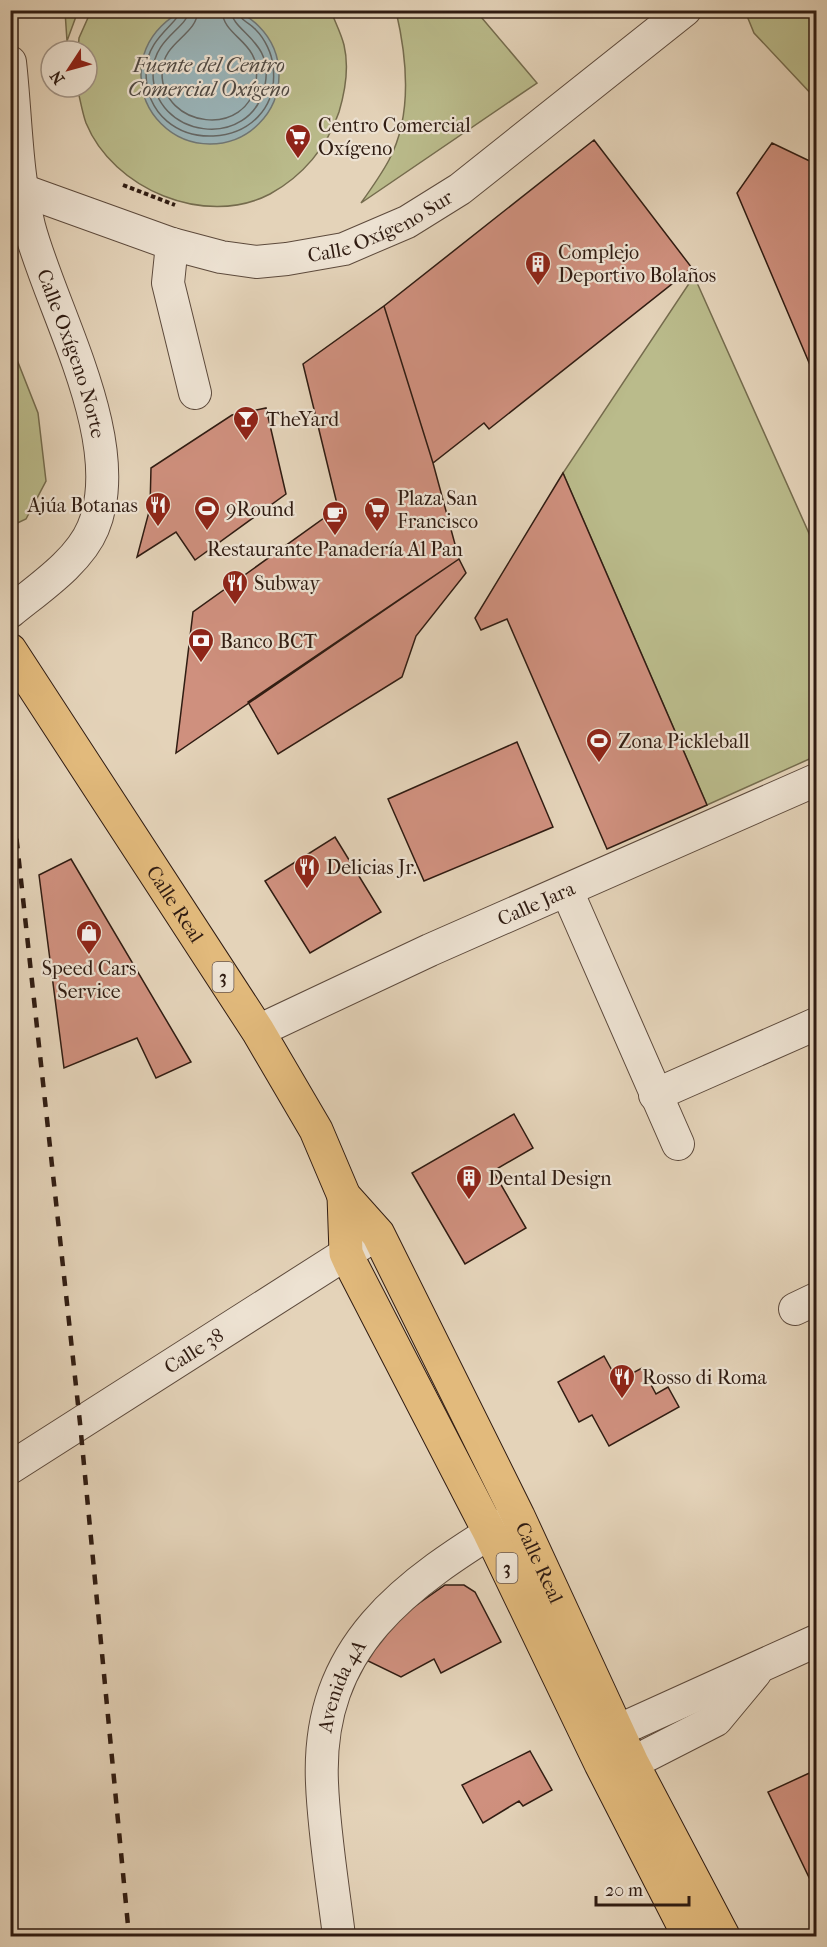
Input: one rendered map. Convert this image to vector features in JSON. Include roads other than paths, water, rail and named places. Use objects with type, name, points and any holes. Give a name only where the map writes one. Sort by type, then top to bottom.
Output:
[{"type":"main road","name":"Calle Real","points":[[10,650],[258,1031],[316,1130],[344,1196],[378,1234],[518,1516],[632,1763],[723,1936]]},
{"type":"main road","name":"Calle Real","points":[[344,1196],[346,1253],[490,1533],[601,1764],[689,1936]]},
{"type":"street","name":"Calle Oxígeno Sur","points":[[22,190],[172,244],[220,257],[256,262],[287,260],[344,249],[407,222],[468,182],[685,10]]},
{"type":"street","name":"Calle Oxígeno Norte","points":[[10,62],[22,190],[29,225],[41,264],[89,393],[99,442],[101,483],[93,529],[82,545],[51,578],[10,612]]},
{"type":"street","points":[[172,244],[168,283],[195,393]]},
{"type":"street","name":"Calle Jara","points":[[258,1031],[430,950],[816,780]]},
{"type":"street","points":[[567,891],[678,1144]]},
{"type":"street","points":[[656,1095],[816,1024]]},
{"type":"street","name":"Calle 38","points":[[10,1468],[378,1234]]},
{"type":"street","name":"Avenida 4A","points":[[339,1936],[322,1782],[323,1738],[331,1701],[344,1666],[359,1641],[379,1617],[436,1567],[518,1516]]},
{"type":"street","points":[[617,1731],[816,1641]]},
{"type":"street","points":[[632,1763],[716,1720],[761,1665]]},
{"type":"water","name":"Fuente del Centro Comercial Oxígeno","points":[[210,6],[236,11],[259,26],[274,49],[279,75],[274,101],[259,124],[236,139],[210,144],[184,139],[161,124],[146,101],[141,75],[146,49],[161,26],[184,11]]},
{"type":"railway","points":[[10,779],[80,1423],[129,1936]]},
{"type":"place","name":"Centro Comercial Oxígeno","points":[[298,160]]},
{"type":"place","name":"Complejo Deportivo Bolaños","points":[[538,287]]},
{"type":"place","name":"TheYard","points":[[246,442]]},
{"type":"place","name":"Ajúa Botanas","points":[[158,528]]},
{"type":"place","name":"9Round","points":[[207,532]]},
{"type":"place","name":"Plaza San Francisco","points":[[377,533]]},
{"type":"place","name":"Restaurante Panadería Al Pan","points":[[335,537]]},
{"type":"place","name":"Subway","points":[[235,606]]},
{"type":"place","name":"Banco BCT","points":[[201,664]]},
{"type":"place","name":"Zona Pickleball","points":[[599,764]]},
{"type":"place","name":"Delicias Jr.","points":[[307,890]]},
{"type":"place","name":"Speed Cars Service","points":[[89,956]]},
{"type":"place","name":"Dental Design","points":[[469,1201]]},
{"type":"place","name":"Rosso di Roma","points":[[622,1400]]}]
